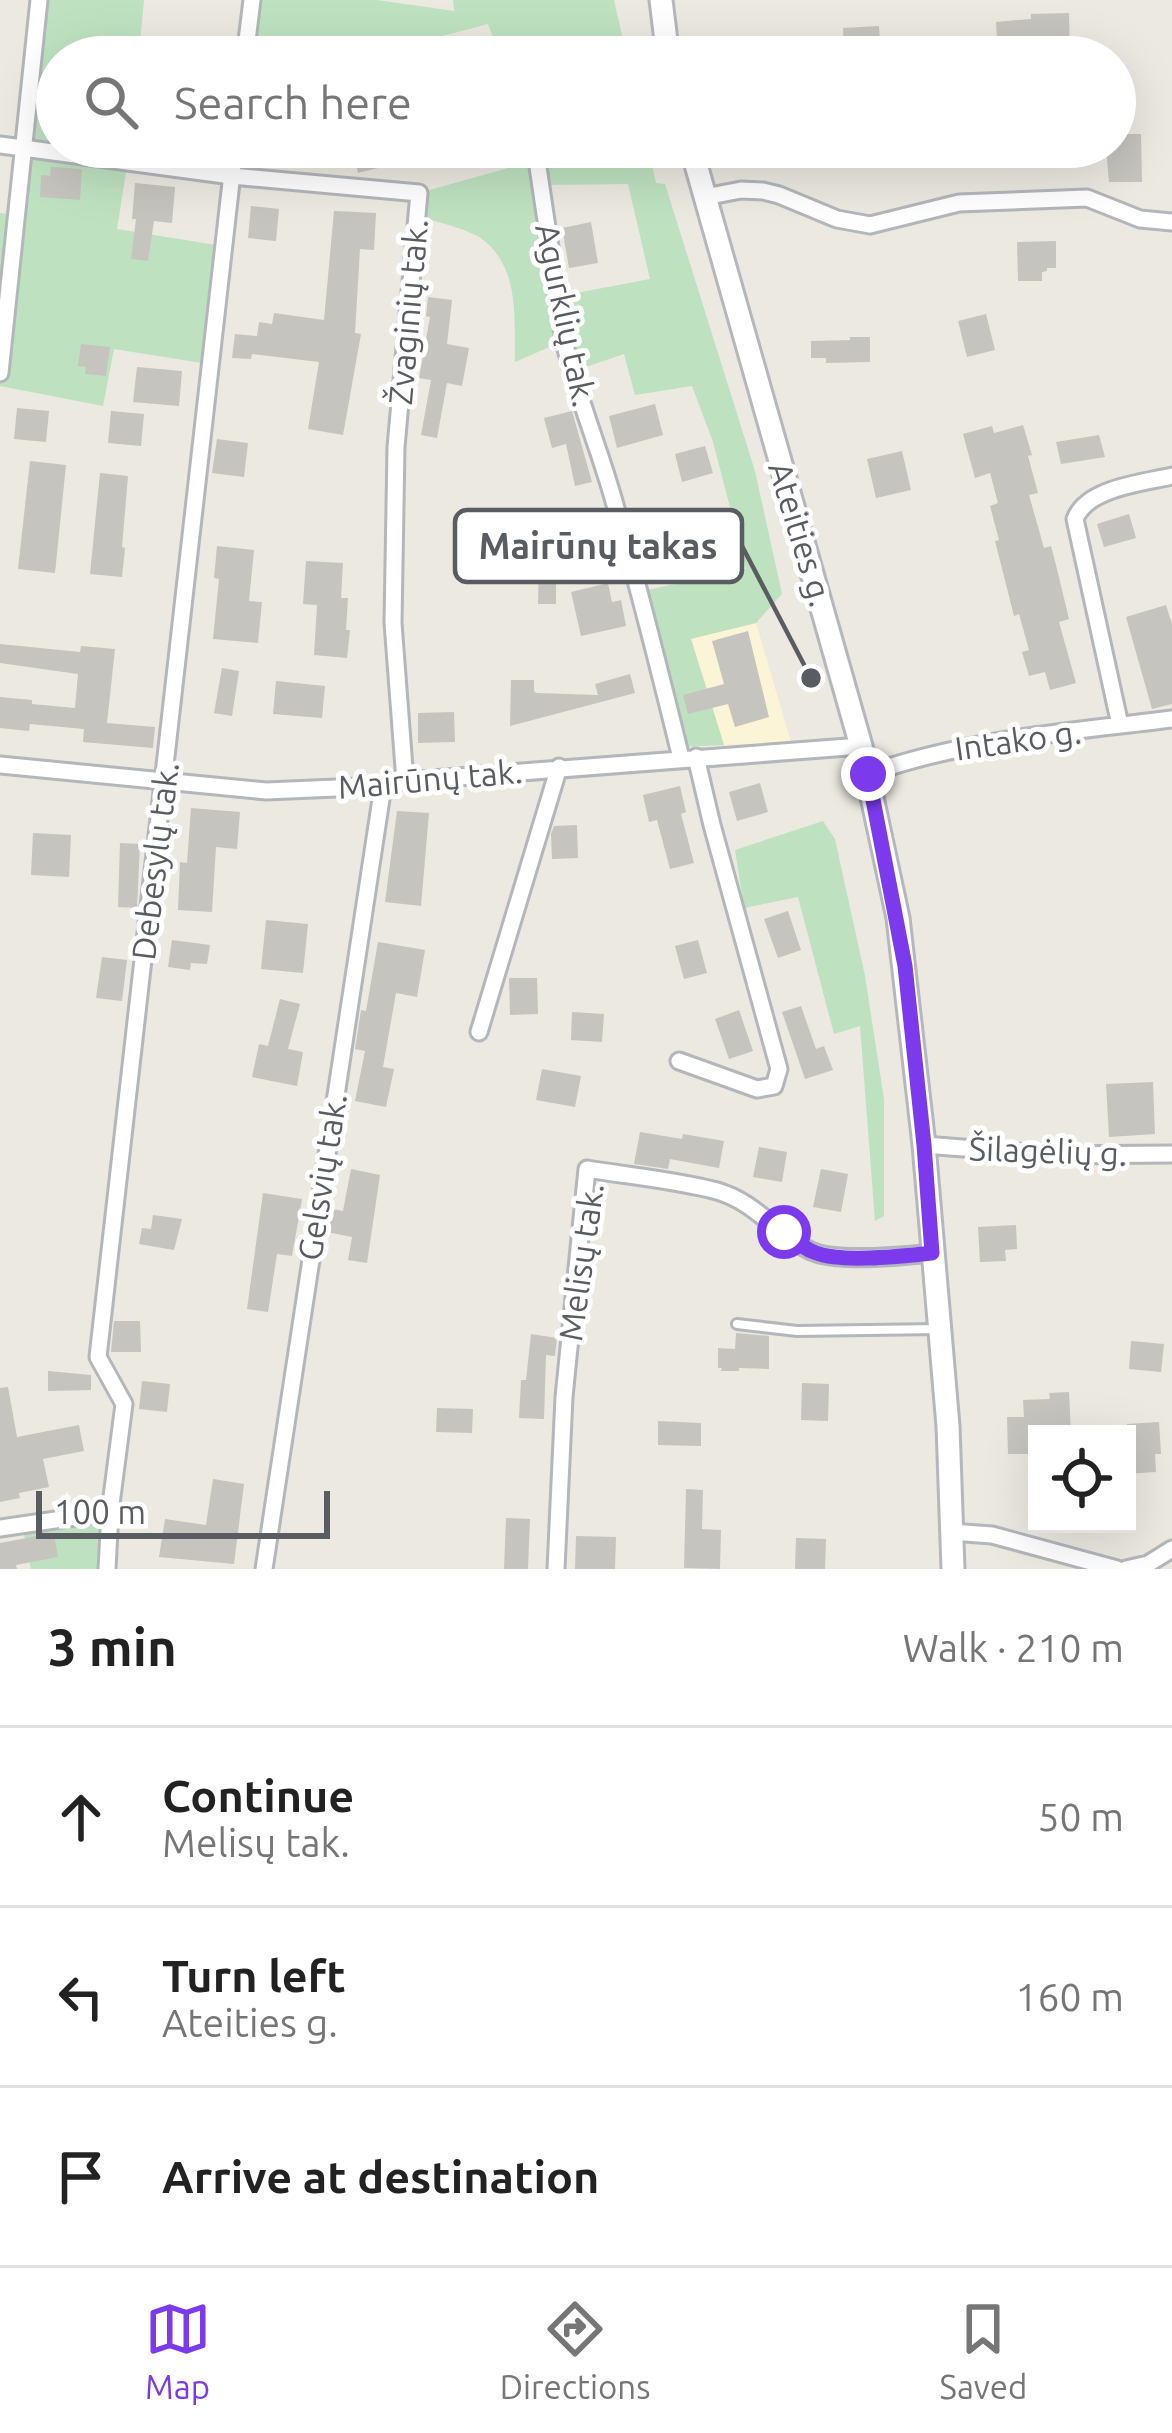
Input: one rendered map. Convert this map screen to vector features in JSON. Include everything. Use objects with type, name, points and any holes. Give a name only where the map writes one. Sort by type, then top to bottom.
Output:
[{"type":"street","points":[[0,373],[39,0]]},
{"type":"street","points":[[248,36],[252,0]]},
{"type":"street","points":[[661,0],[665,36]]},
{"type":"street","name":"Žvaginių tak.","points":[[0,146],[36,151]]},
{"type":"street","name":"Žvaginių tak.","points":[[170,168],[419,193],[395,491],[393,622],[405,781]]},
{"type":"street","name":"Debesylų tak.","points":[[107,1569],[124,1404],[98,1357],[233,168]]},
{"type":"street","name":"Agurklių tak.","points":[[538,168],[568,357],[712,825],[779,1069],[774,1086],[758,1089],[679,1061]]},
{"type":"street","name":"Ateities g.","points":[[697,168],[861,746],[898,918],[924,1145],[948,1426],[953,1569]]},
{"type":"street","points":[[705,197],[764,191],[837,219],[870,225],[959,202],[1087,198],[1140,219],[1172,223]]},
{"type":"street","points":[[1120,725],[1075,519],[1082,504],[1096,495],[1172,476]]},
{"type":"street","name":"Intako g.","points":[[868,774],[964,746],[1172,718]]},
{"type":"street","name":"Mairūnų tak.","points":[[0,765],[266,791],[382,786],[559,767],[861,746]]},
{"type":"street","points":[[479,1032],[559,767]]},
{"type":"street","name":"Gelsvių tak.","points":[[264,1569],[382,786]]},
{"type":"street","name":"Šilagėlių g.","points":[[924,1145],[1054,1154],[1172,1154]]},
{"type":"street","name":"Melisų tak.","points":[[556,1569],[564,1397],[587,1169],[718,1192],[761,1213],[813,1253],[893,1257],[932,1253]]},
{"type":"street","points":[[0,1528],[110,1512]]},
{"type":"street","points":[[951,1532],[992,1534],[1122,1569],[1148,1564],[1172,1549]]},
{"type":"street","points":[[1038,1548],[1055,1569]]},
{"type":"lane","points":[[737,1324],[797,1331],[939,1329]]},
{"type":"shaded area","points":[[756,623],[791,742],[724,745],[691,638]]},
{"type":"green space","points":[[39,0],[144,0],[140,36],[36,36],[36,168],[127,168],[117,229],[216,245],[202,363],[114,349],[103,406],[0,386],[0,213],[16,215]]},
{"type":"green space","points":[[252,0],[377,0],[454,11],[453,0],[614,0],[622,36],[492,36],[488,24],[443,36],[247,36]]},
{"type":"green space","points":[[508,168],[653,168],[656,183],[665,184],[755,471],[782,594],[756,623],[691,639],[724,745],[683,747],[647,590],[746,569],[713,442],[692,386],[635,395],[624,354],[571,372],[563,341],[515,362],[512,294],[502,262],[479,237],[415,215],[419,193]],"holes":[[[540,177],[550,185],[628,184],[650,279],[571,294],[555,285]]]},
{"type":"green space","points":[[823,821],[835,839],[865,976],[884,1099],[884,1216],[875,1221],[860,1026],[834,1034],[798,897],[744,908],[735,850]]},
{"type":"green space","points":[[110,1512],[107,1569],[31,1569],[22,1525]]},
{"type":"building","points":[[1069,13],[1070,36],[997,36],[996,22],[1031,19],[1031,14]]},
{"type":"building","points":[[879,26],[880,36],[843,36],[843,28]]},
{"type":"building","points":[[1136,134],[1141,134],[1142,182],[1109,182],[1108,168],[1136,168]]},
{"type":"building","points":[[51,168],[82,169],[80,200],[40,197],[41,175],[50,176]]},
{"type":"building","points":[[135,183],[175,187],[172,223],[154,221],[148,261],[131,259]]},
{"type":"building","points":[[251,206],[279,209],[276,241],[248,238]]},
{"type":"building","points":[[334,211],[376,213],[374,250],[360,249],[355,333],[361,334],[343,435],[308,429],[319,362],[252,354],[251,359],[232,358],[235,334],[257,336],[259,322],[272,324],[274,313],[324,320]]},
{"type":"building","points":[[591,222],[598,263],[569,268],[562,228]]},
{"type":"building","points":[[1056,241],[1056,268],[1042,272],[1042,281],[1018,281],[1017,242]]},
{"type":"building","points":[[428,297],[452,300],[447,344],[469,348],[462,386],[447,383],[437,438],[421,435],[431,380],[419,378],[430,317],[426,316]]},
{"type":"building","points":[[986,314],[995,350],[967,357],[958,321]]},
{"type":"building","points":[[870,337],[870,362],[826,363],[826,358],[811,358],[811,341]]},
{"type":"building","points":[[81,344],[110,347],[106,376],[85,374],[86,367],[78,366]]},
{"type":"building","points":[[137,367],[182,371],[179,406],[133,402]]},
{"type":"building","points":[[655,404],[663,435],[617,448],[609,416]]},
{"type":"building","points":[[17,408],[49,411],[46,442],[14,439]]},
{"type":"building","points":[[111,411],[144,414],[141,446],[108,443]]},
{"type":"building","points":[[572,411],[592,482],[575,486],[566,444],[552,448],[544,418]]},
{"type":"building","points":[[1023,425],[1038,493],[1029,495],[1044,548],[1051,546],[1057,569],[1069,619],[1059,622],[1076,683],[1050,690],[1045,672],[1029,676],[1022,652],[1029,650],[1019,614],[1014,616],[995,541],[999,540],[990,506],[998,503],[990,473],[975,478],[963,434],[992,426],[994,433]]},
{"type":"building","points":[[1099,435],[1105,457],[1061,464],[1056,442]]},
{"type":"building","points":[[217,439],[248,443],[244,477],[212,473]]},
{"type":"building","points":[[705,446],[713,473],[682,482],[675,454]]},
{"type":"building","points":[[902,451],[911,490],[876,498],[867,459]]},
{"type":"building","points":[[30,461],[66,465],[55,573],[18,569]]},
{"type":"building","points":[[100,473],[128,476],[122,577],[90,574]]},
{"type":"building","points":[[1129,514],[1136,538],[1104,547],[1097,524]]},
{"type":"building","points":[[556,529],[564,560],[556,562],[556,604],[538,604],[539,567],[533,569],[525,537]]},
{"type":"building","points":[[217,546],[254,550],[249,601],[262,602],[258,643],[213,639]]},
{"type":"building","points":[[306,561],[343,563],[341,598],[348,598],[346,630],[350,630],[347,658],[314,655],[317,605],[303,604]]},
{"type":"building","points":[[608,583],[612,602],[621,600],[626,626],[581,636],[571,592]]},
{"type":"building","points":[[1166,605],[1172,624],[1172,704],[1152,709],[1126,617]]},
{"type":"building","points":[[748,631],[769,717],[735,727],[728,704],[688,714],[683,695],[724,684],[712,641]]},
{"type":"building","points":[[0,644],[80,652],[81,646],[115,649],[107,723],[155,727],[153,748],[83,742],[84,729],[30,724],[29,731],[0,728],[0,697],[75,708],[78,674],[0,663]]},
{"type":"building","points":[[222,668],[239,671],[232,716],[214,713]]},
{"type":"building","points":[[630,674],[635,693],[510,726],[511,680],[534,680],[536,693],[598,695],[595,684]]},
{"type":"building","points":[[276,681],[325,686],[322,718],[273,714]]},
{"type":"building","points":[[454,712],[455,742],[418,743],[418,713]]},
{"type":"building","points":[[760,783],[768,812],[737,821],[729,792]]},
{"type":"building","points":[[680,786],[686,812],[681,814],[694,863],[670,869],[657,820],[649,822],[643,795]]},
{"type":"building","points":[[191,808],[240,812],[237,849],[216,847],[212,912],[178,910],[180,862],[187,863]]},
{"type":"building","points":[[397,811],[429,813],[421,906],[385,902]]},
{"type":"building","points":[[577,825],[578,858],[552,859],[554,826]]},
{"type":"building","points":[[33,833],[71,835],[69,877],[31,875]]},
{"type":"building","points":[[120,843],[140,844],[137,908],[118,907]]},
{"type":"building","points":[[788,911],[801,950],[778,958],[764,919]]},
{"type":"building","points":[[266,920],[308,924],[303,973],[261,969]]},
{"type":"building","points":[[172,940],[210,945],[207,964],[191,963],[190,970],[168,967]]},
{"type":"building","points":[[698,940],[707,973],[684,979],[675,946]]},
{"type":"building","points":[[378,942],[425,950],[417,997],[396,993],[383,1067],[394,1069],[386,1107],[355,1101],[365,1051],[355,1049]]},
{"type":"building","points":[[102,957],[127,960],[122,1001],[96,998]]},
{"type":"building","points":[[509,978],[537,978],[538,1014],[510,1015]]},
{"type":"building","points":[[280,999],[300,1004],[288,1049],[303,1052],[297,1086],[252,1077],[259,1044],[268,1046]]},
{"type":"building","points":[[801,1006],[816,1049],[824,1046],[833,1070],[805,1079],[782,1012]]},
{"type":"building","points":[[739,1010],[753,1051],[729,1059],[715,1019]]},
{"type":"building","points":[[572,1012],[604,1014],[602,1042],[571,1040]]},
{"type":"building","points":[[542,1069],[581,1076],[575,1107],[536,1100]]},
{"type":"building","points":[[1153,1082],[1155,1134],[1109,1137],[1106,1084]]},
{"type":"building","points":[[640,1132],[724,1141],[719,1168],[670,1159],[668,1169],[634,1164]]},
{"type":"building","points":[[759,1147],[787,1152],[782,1182],[753,1177]]},
{"type":"building","points":[[351,1169],[380,1175],[367,1263],[348,1260],[352,1237],[327,1232],[332,1209],[343,1211]]},
{"type":"building","points":[[821,1169],[848,1174],[841,1212],[813,1207]]},
{"type":"building","points":[[263,1193],[302,1199],[292,1256],[277,1254],[268,1312],[247,1309]]},
{"type":"building","points":[[153,1215],[182,1219],[174,1250],[139,1244],[142,1228],[151,1229]]},
{"type":"building","points":[[1016,1225],[1017,1249],[1005,1250],[1006,1261],[980,1262],[978,1227]]},
{"type":"building","points":[[114,1321],[140,1321],[141,1352],[111,1352]]},
{"type":"building","points":[[736,1333],[769,1336],[769,1369],[718,1368],[718,1348],[735,1349]]},
{"type":"building","points":[[531,1334],[557,1338],[555,1356],[546,1355],[544,1419],[519,1418]]},
{"type":"building","points":[[1131,1341],[1164,1344],[1161,1372],[1129,1369]]},
{"type":"building","points":[[48,1371],[91,1375],[91,1390],[48,1391]]},
{"type":"building","points":[[142,1381],[170,1384],[167,1412],[139,1409]]},
{"type":"building","points":[[802,1383],[829,1384],[828,1421],[801,1420]]},
{"type":"building","points":[[8,1387],[17,1437],[79,1425],[84,1451],[43,1459],[49,1487],[0,1502],[0,1388]]},
{"type":"building","points":[[1069,1392],[1071,1425],[1028,1425],[1028,1454],[1008,1454],[1007,1417],[1024,1417],[1023,1400],[1050,1399],[1049,1393]]},
{"type":"building","points":[[437,1408],[473,1409],[472,1433],[436,1432]]},
{"type":"building","points":[[658,1421],[701,1423],[701,1446],[658,1445]]},
{"type":"building","points":[[1159,1422],[1161,1454],[1155,1454],[1156,1472],[1136,1473],[1136,1425],[1127,1424]]},
{"type":"building","points":[[213,1479],[244,1484],[234,1564],[159,1557],[165,1519],[206,1525]]},
{"type":"building","points":[[686,1489],[703,1490],[702,1529],[721,1530],[720,1569],[684,1568]]},
{"type":"building","points":[[506,1518],[530,1519],[528,1569],[504,1569]]},
{"type":"building","points":[[54,1533],[58,1557],[0,1569],[0,1543]]},
{"type":"building","points":[[576,1536],[616,1537],[615,1569],[575,1569]]},
{"type":"building","points":[[796,1538],[826,1539],[825,1569],[795,1569]]},
{"type":"place","name":"Mairūnų takas","points":[[811,678]]},
{"type":"route","points":[[784,1232],[813,1253],[829,1256],[932,1253],[905,966],[868,774]]}]
